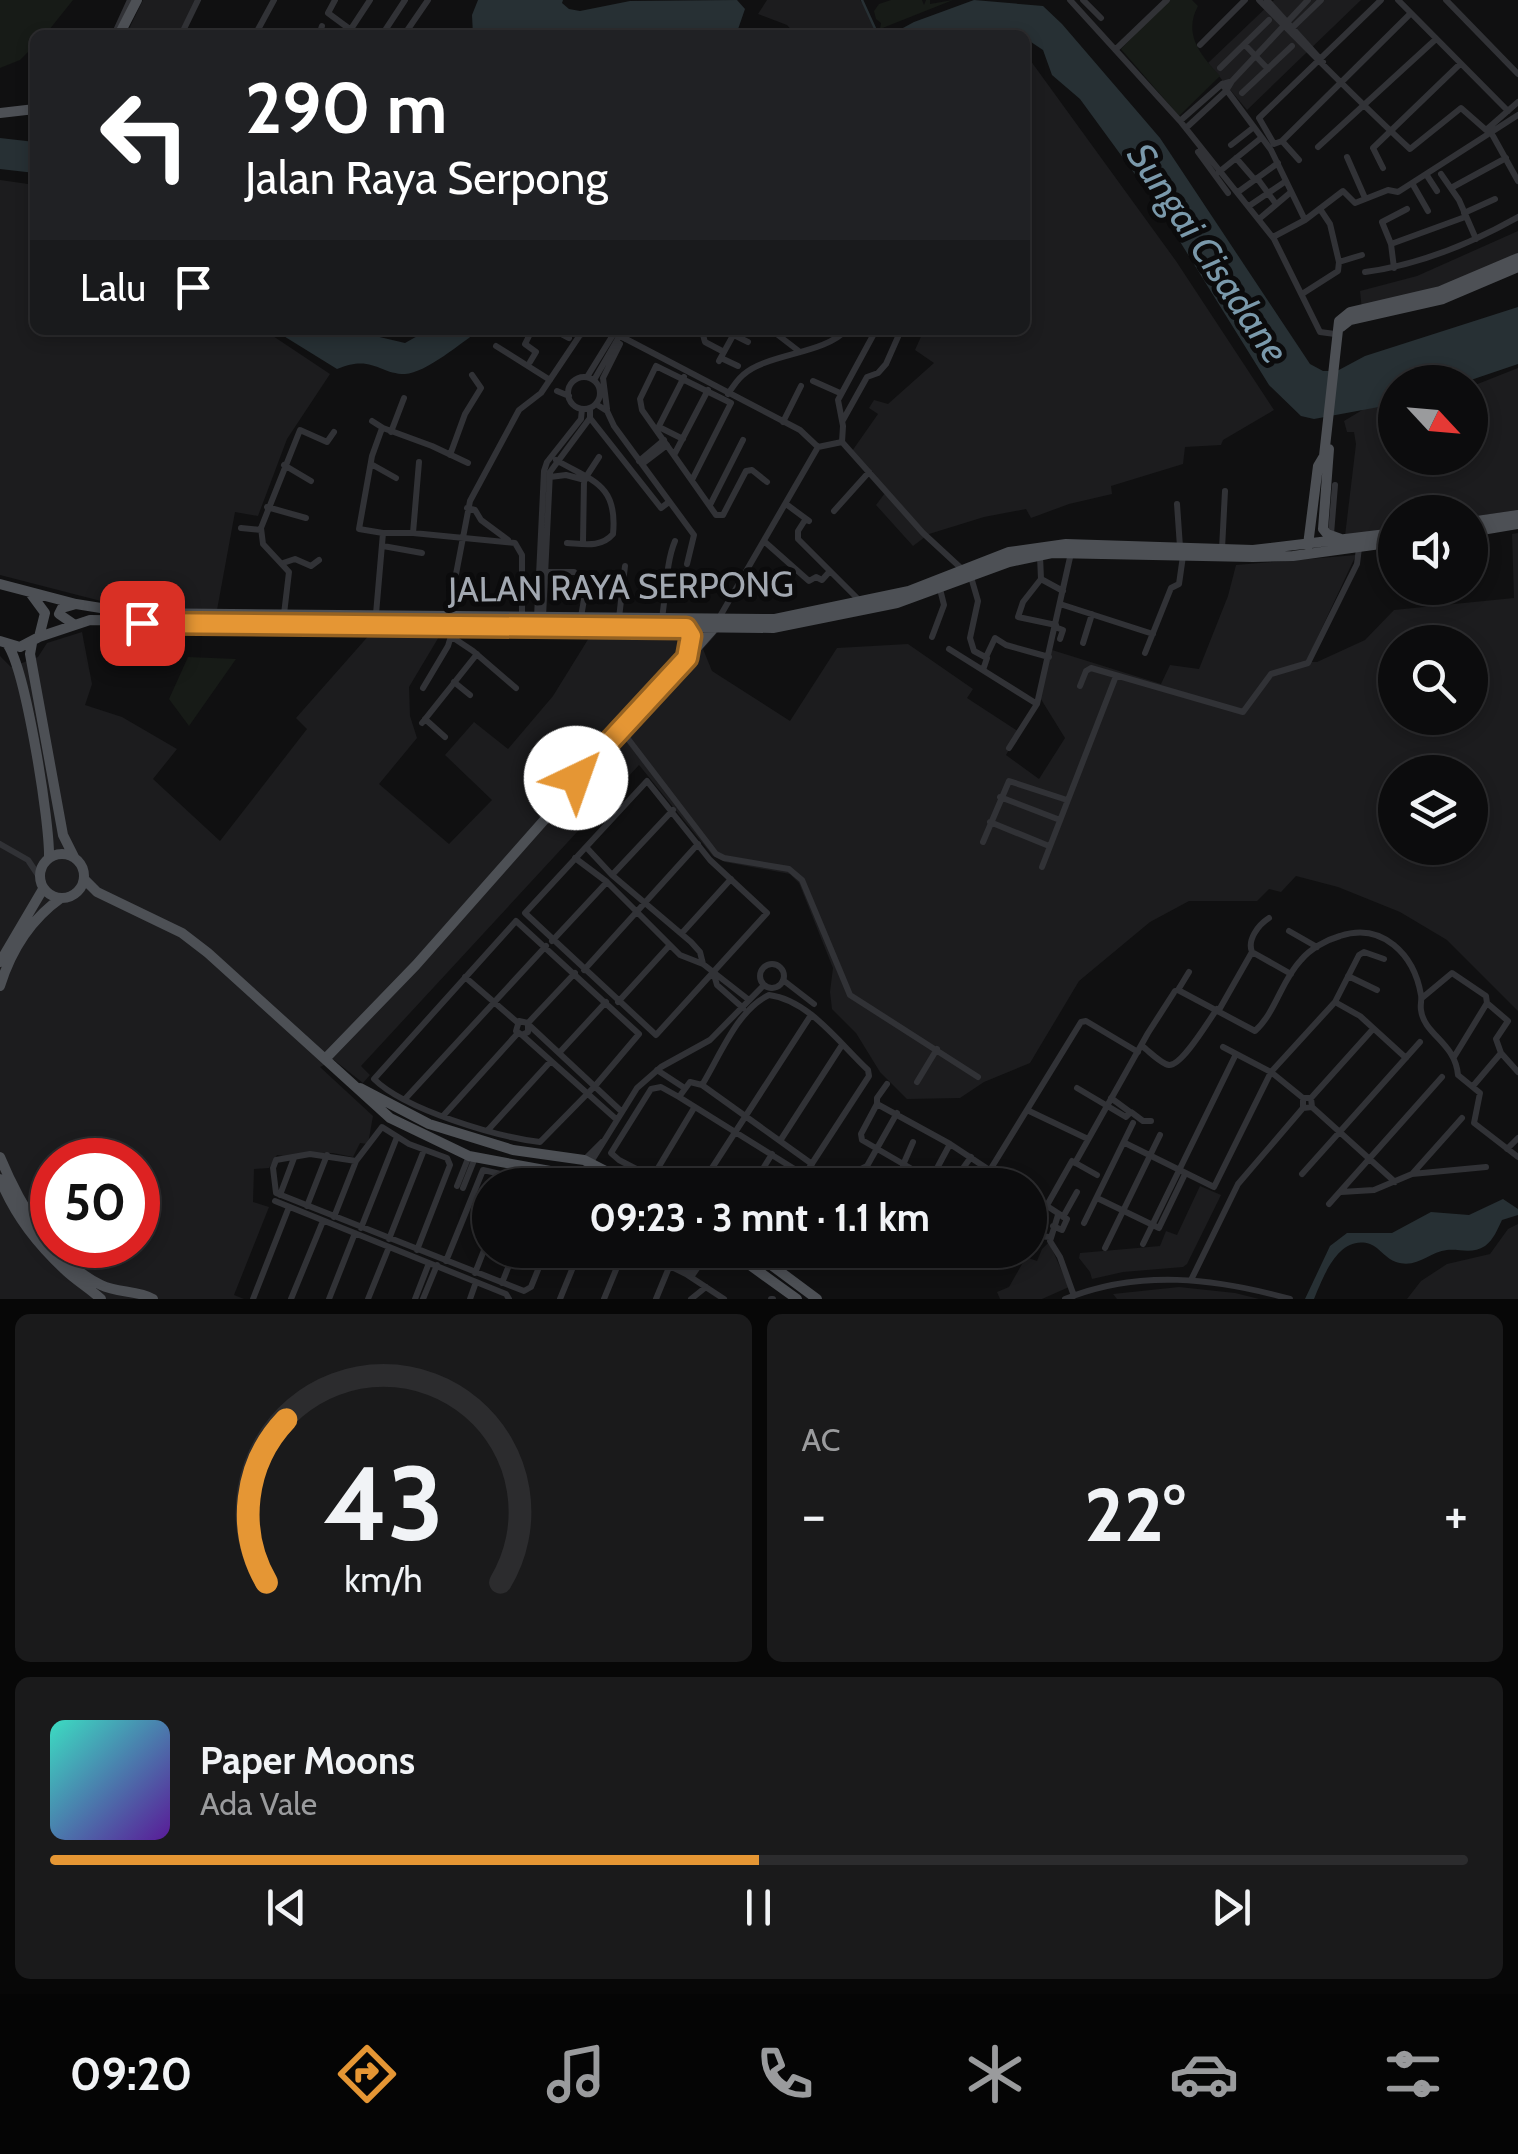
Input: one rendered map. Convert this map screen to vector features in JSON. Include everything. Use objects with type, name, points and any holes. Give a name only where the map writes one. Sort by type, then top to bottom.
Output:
[{"type":"main road","points":[[119,30],[134,0]]},
{"type":"main road","points":[[0,110],[30,107]]},
{"type":"main road","points":[[1320,544],[1336,338],[1342,325],[1355,315],[1440,291],[1518,258]]},
{"type":"main road","points":[[1355,315],[1443,298],[1518,267]]},
{"type":"main road","points":[[1320,544],[1318,466],[1327,448]]},
{"type":"main road","points":[[1488,519],[1518,515]]},
{"type":"main road","points":[[1488,529],[1518,524]]},
{"type":"main road","points":[[1320,544],[1378,535]]},
{"type":"main road","name":"JALAN RAYA SERPONG","points":[[34,644],[73,624],[90,620],[686,628],[775,619],[940,589],[1010,552],[1037,547],[1066,544],[1253,558],[1320,544]]},
{"type":"main road","name":"JALAN RAYA SERPONG","points":[[868,604],[1009,562],[1071,552],[1378,545]]},
{"type":"main road","points":[[0,584],[18,590]]},
{"type":"main road","points":[[0,596],[18,590]]},
{"type":"main road","name":"JALAN RAYA SERPONG","points":[[18,590],[132,613],[376,616],[451,626],[522,617],[662,618],[716,623]]},
{"type":"main road","points":[[31,593],[45,613],[34,644],[63,835],[82,867],[84,879],[97,892],[182,933],[387,1117],[472,1157],[533,1168]]},
{"type":"main road","points":[[73,624],[59,614],[62,608],[76,604]]},
{"type":"main road","points":[[324,1057],[716,623]]},
{"type":"main road","points":[[686,628],[691,636],[687,658]]},
{"type":"main road","points":[[4,643],[20,647],[34,644]]},
{"type":"main road","points":[[0,962],[42,884],[48,859],[48,827],[15,658],[4,643]]},
{"type":"main road","points":[[15,658],[34,644]]},
{"type":"main road","points":[[48,859],[61,854],[74,857]]},
{"type":"main road","points":[[0,986],[13,952],[48,907],[73,895],[84,879]]},
{"type":"main road","points":[[42,884],[61,898]]},
{"type":"main road","points":[[48,907],[97,892]]},
{"type":"main road","points":[[355,1085],[429,1124],[499,1146],[588,1161],[600,1168]]},
{"type":"main road","points":[[551,1168],[554,1156]]},
{"type":"main road","points":[[0,1157],[22,1204],[55,1248],[103,1286],[153,1299]]},
{"type":"main road","points":[[0,1179],[13,1207],[37,1241],[66,1272],[101,1299]]},
{"type":"main road","points":[[768,1268],[796,1299]]},
{"type":"main road","points":[[769,1268],[817,1299]]},
{"type":"main road","points":[[125,1299],[136,1294]]},
{"type":"street","points":[[184,30],[198,0]]},
{"type":"street","points":[[258,30],[274,0]]},
{"type":"street","points":[[335,0],[328,13],[347,30]]},
{"type":"street","points":[[350,30],[370,0]]},
{"type":"street","points":[[385,30],[406,0]]},
{"type":"street","points":[[407,30],[428,0]]},
{"type":"street","points":[[1070,0],[1180,121],[1238,192],[1273,237],[1320,332],[1336,338]]},
{"type":"street","points":[[1084,0],[1102,18]]},
{"type":"street","points":[[1116,50],[1167,0]]},
{"type":"street","points":[[1200,44],[1245,0]]},
{"type":"street","points":[[1259,0],[1288,25]]},
{"type":"street","points":[[1267,0],[1319,61],[1409,148],[1416,148],[1460,108],[1484,130],[1518,102]]},
{"type":"street","points":[[1288,25],[1308,0]]},
{"type":"street","points":[[1180,121],[1207,103],[1278,33],[1321,0]]},
{"type":"street","points":[[1381,0],[1258,118],[1274,144],[1282,141],[1412,14]]},
{"type":"street","points":[[1398,0],[1508,111]]},
{"type":"street","points":[[1446,0],[1518,74]]},
{"type":"street","points":[[1220,68],[1269,20]]},
{"type":"street","points":[[1318,147],[1436,39]]},
{"type":"street","points":[[1244,44],[1268,70]]},
{"type":"street","points":[[1242,94],[1292,46]]},
{"type":"street","points":[[1383,168],[1373,150],[1460,64]]},
{"type":"street","points":[[1224,88],[1278,163],[1305,220]]},
{"type":"street","points":[[1207,103],[1186,134],[1228,193]]},
{"type":"street","points":[[1273,237],[1305,220],[1343,191],[1354,202],[1388,190],[1398,192],[1518,116]]},
{"type":"street","points":[[1231,146],[1254,127]]},
{"type":"street","points":[[1493,136],[1518,181]]},
{"type":"street","points":[[1220,172],[1262,138]]},
{"type":"street","points":[[1282,141],[1298,160]]},
{"type":"street","points":[[1348,157],[1365,198]]},
{"type":"street","points":[[1236,158],[1276,204]]},
{"type":"street","points":[[1452,188],[1506,158]]},
{"type":"street","points":[[1238,192],[1278,163]]},
{"type":"street","points":[[1426,174],[1437,191]]},
{"type":"street","points":[[1441,174],[1452,188],[1476,239]]},
{"type":"street","points":[[1249,206],[1286,181]]},
{"type":"street","points":[[1412,183],[1428,210]]},
{"type":"street","points":[[1258,219],[1291,192]]},
{"type":"street","points":[[1391,244],[1464,215],[1495,198]]},
{"type":"street","points":[[1302,294],[1340,270],[1330,224],[1320,209]]},
{"type":"street","points":[[1394,268],[1391,244],[1382,222],[1406,209]]},
{"type":"street","points":[[1365,272],[1394,268],[1476,239],[1516,219],[1518,232]]},
{"type":"street","points":[[1339,262],[1362,255]]},
{"type":"street","points":[[530,335],[525,344],[536,352],[530,362]]},
{"type":"street","points":[[563,335],[569,338]]},
{"type":"street","points":[[423,688],[451,626],[468,508],[519,410],[541,393],[580,335]]},
{"type":"street","points":[[590,379],[615,335]]},
{"type":"street","points":[[619,335],[623,342],[806,434],[818,447]]},
{"type":"street","points":[[703,335],[721,357],[738,366]]},
{"type":"street","points":[[721,357],[733,335]]},
{"type":"street","points":[[739,335],[748,342]]},
{"type":"street","points":[[778,335],[800,352]]},
{"type":"street","points":[[728,394],[745,372],[843,335]]},
{"type":"street","points":[[873,335],[840,393],[837,404],[842,442],[923,533],[967,574],[978,601],[970,638],[974,650],[986,657]]},
{"type":"street","points":[[842,422],[867,377],[886,364],[900,335]]},
{"type":"street","points":[[623,342],[604,376],[602,392],[607,411],[694,536],[687,564]]},
{"type":"street","points":[[496,346],[550,380]]},
{"type":"street","points":[[694,481],[730,401],[660,366],[654,368],[640,398],[642,410],[716,515],[723,515],[748,470],[766,482]]},
{"type":"street","points":[[450,455],[465,414],[481,389],[472,375]]},
{"type":"street","points":[[658,429],[684,377]]},
{"type":"street","points":[[590,379],[602,392]]},
{"type":"street","points":[[569,396],[573,382],[590,379]]},
{"type":"street","points":[[813,382],[840,393]]},
{"type":"street","points":[[783,422],[801,386]]},
{"type":"street","points":[[676,458],[708,390]]},
{"type":"street","points":[[557,391],[569,396],[572,402],[607,411]]},
{"type":"street","points":[[540,617],[550,476],[580,419],[602,392]]},
{"type":"street","points":[[404,398],[371,464],[359,530],[510,541]]},
{"type":"street","points":[[589,407],[590,418],[661,508],[670,502]]},
{"type":"street","points":[[547,522],[546,467],[590,418]]},
{"type":"street","points":[[372,421],[468,464]]},
{"type":"street","points":[[658,429],[683,440]]},
{"type":"street","points":[[284,614],[290,578],[283,563],[264,544],[260,530],[300,430],[327,442],[334,432]]},
{"type":"street","points":[[710,505],[743,440]]},
{"type":"street","points":[[643,460],[665,442]]},
{"type":"street","points":[[716,623],[818,447],[842,442]]},
{"type":"street","points":[[556,460],[567,471],[586,477],[596,481],[613,504],[614,530],[600,545],[582,538],[586,477],[599,457]]},
{"type":"street","points":[[676,458],[697,471]]},
{"type":"street","points":[[413,533],[419,462]]},
{"type":"street","points":[[371,464],[396,478]]},
{"type":"street","points":[[284,465],[311,481]]},
{"type":"street","points":[[550,476],[567,471]]},
{"type":"street","points":[[834,510],[868,472]]},
{"type":"street","points":[[694,481],[716,494]]},
{"type":"street","points":[[1320,544],[1335,484]]},
{"type":"street","points":[[1222,549],[1225,492]]},
{"type":"street","points":[[786,504],[808,520],[798,531],[798,538],[868,604]]},
{"type":"street","points":[[1145,653],[1171,588],[1179,584],[1177,504]]},
{"type":"street","points":[[267,507],[306,518]]},
{"type":"street","points":[[468,508],[519,547],[522,617]]},
{"type":"street","points":[[241,528],[260,530]]},
{"type":"street","points":[[376,616],[383,534]]},
{"type":"street","points":[[662,618],[668,590],[668,561],[675,541]]},
{"type":"street","points":[[765,542],[809,580],[822,580],[830,571]]},
{"type":"street","points":[[383,546],[422,553]]},
{"type":"street","points":[[1080,686],[1088,668],[1243,712],[1271,674],[1308,663],[1357,564],[1359,548]]},
{"type":"street","points":[[541,602],[538,560],[544,550]]},
{"type":"street","points":[[1009,748],[1037,704],[1071,552]]},
{"type":"street","points":[[1040,556],[1041,579],[1022,604],[1018,617],[1056,626],[1063,630],[1060,639]]},
{"type":"street","points":[[283,563],[296,559],[312,566],[319,560]]},
{"type":"street","points":[[619,618],[625,566]]},
{"type":"street","points":[[544,572],[574,572]]},
{"type":"street","points":[[581,618],[588,576]]},
{"type":"street","points":[[1041,579],[1064,592]]},
{"type":"street","points":[[932,636],[944,605],[940,589]]},
{"type":"street","points":[[1060,604],[1154,634]]},
{"type":"street","points":[[1083,643],[1092,614]]},
{"type":"street","points":[[451,626],[516,688]]},
{"type":"street","points":[[983,670],[996,638],[1049,657]]},
{"type":"street","points":[[949,649],[1037,704]]},
{"type":"street","points":[[445,736],[424,721],[477,654]]},
{"type":"street","points":[[1042,867],[1116,676]]},
{"type":"street","points":[[454,682],[470,695]]},
{"type":"street","points":[[622,731],[716,854],[789,870],[802,880],[850,995],[978,1076]]},
{"type":"street","points":[[983,842],[1000,797],[1013,780],[1067,800]]},
{"type":"street","points":[[522,919],[652,1033],[660,1033],[766,917],[766,910],[698,844],[647,781],[377,1073],[376,1082],[443,1116],[542,1142],[638,1036],[638,1030],[579,971]]},
{"type":"street","points":[[1000,797],[1060,820]]},
{"type":"street","points":[[405,1100],[672,810]]},
{"type":"street","points":[[990,822],[1050,846]]},
{"type":"street","points":[[0,844],[28,860],[42,884]]},
{"type":"street","points":[[443,1116],[520,1034],[528,1032],[529,1024],[698,844]]},
{"type":"street","points":[[586,846],[609,879],[670,946],[690,962],[703,964],[714,974],[717,985],[747,1004]]},
{"type":"street","points":[[575,858],[646,902],[700,952],[703,964]]},
{"type":"street","points":[[28,860],[48,859]]},
{"type":"street","points":[[682,933],[731,879]]},
{"type":"street","points":[[991,1168],[1084,1020],[1168,1064],[1175,1064],[1218,1010],[1252,952],[1251,942],[1259,926],[1269,918]]},
{"type":"street","points":[[1289,930],[1317,948]]},
{"type":"street","points":[[1178,990],[1256,1032],[1300,960],[1353,932],[1384,937],[1400,950],[1422,998],[1421,1011],[1426,1023],[1448,1045],[1458,1074],[1480,1097],[1474,1123],[1518,1157]]},
{"type":"street","points":[[618,1002],[670,946]]},
{"type":"street","points":[[1252,952],[1291,974]]},
{"type":"street","points":[[1125,1144],[1211,1188],[1216,1185],[1271,1072],[1335,1002],[1361,952],[1384,959]]},
{"type":"street","points":[[764,985],[760,974],[768,965],[779,966],[783,980],[814,1004]]},
{"type":"street","points":[[1075,1163],[1189,972]]},
{"type":"street","points":[[1422,998],[1452,973],[1486,996],[1487,1003],[1454,1057]]},
{"type":"street","points":[[1348,976],[1377,990]]},
{"type":"street","points":[[465,977],[517,1022],[529,1024],[595,1086],[619,1115]]},
{"type":"street","points":[[764,985],[775,988],[783,980]]},
{"type":"street","points":[[588,1161],[637,1088],[658,1070],[710,1040],[764,985]]},
{"type":"street","points":[[702,1086],[741,1020],[763,997],[774,995],[811,1015],[868,1070],[868,1076],[809,1168]]},
{"type":"street","points":[[559,1053],[606,1002]]},
{"type":"street","points":[[1335,1002],[1360,1016],[1406,1058]]},
{"type":"street","points":[[1487,1003],[1508,1022],[1496,1040],[1501,1053],[1518,1072]]},
{"type":"street","points":[[712,1168],[811,1015]]},
{"type":"street","points":[[517,1022],[520,1034],[550,1062],[619,1115]]},
{"type":"street","points":[[1192,1278],[1238,1184],[1373,1028]]},
{"type":"street","points":[[1302,1174],[1420,1042]]},
{"type":"street","points":[[780,1142],[842,1046]]},
{"type":"street","points":[[1222,1047],[1271,1072],[1394,1182]]},
{"type":"street","points":[[917,1082],[937,1049]]},
{"type":"street","points":[[1472,1086],[1501,1053]]},
{"type":"street","points":[[1142,1244],[1182,1173],[1236,1054]]},
{"type":"street","points":[[488,1130],[550,1062]]},
{"type":"street","points":[[658,1070],[683,1087]]},
{"type":"street","points":[[1329,1204],[1442,1077]]},
{"type":"street","points":[[679,1097],[690,1082],[702,1086],[812,1164]]},
{"type":"street","points":[[887,1084],[860,1137],[909,1168]]},
{"type":"street","points":[[636,1168],[611,1153],[648,1092],[656,1087],[679,1097],[793,1168]]},
{"type":"street","points":[[1078,1088],[1109,1102],[1126,1117],[1131,1112],[1151,1122]]},
{"type":"street","points":[[877,1104],[987,1168]]},
{"type":"street","points":[[658,1168],[694,1108]]},
{"type":"street","points":[[1027,1110],[1088,1139]]},
{"type":"street","points":[[864,1168],[897,1114]]},
{"type":"street","points":[[1412,1174],[1462,1118]]},
{"type":"street","points":[[1084,1223],[1133,1122]]},
{"type":"street","points":[[334,1218],[356,1161],[380,1127],[451,1160],[417,1250]]},
{"type":"street","points":[[1106,1248],[1160,1135]]},
{"type":"street","points":[[329,1299],[397,1137]]},
{"type":"street","points":[[1507,1149],[1518,1138]]},
{"type":"street","points":[[903,1165],[913,1142]]},
{"type":"street","points":[[938,1168],[950,1144]]},
{"type":"street","points":[[368,1299],[424,1150]]},
{"type":"street","points":[[763,1168],[772,1154]]},
{"type":"street","points":[[356,1161],[327,1155],[280,1158],[274,1164],[274,1190],[289,1207],[476,1277],[524,1291],[530,1290],[539,1268]]},
{"type":"street","points":[[307,1206],[327,1155]]},
{"type":"street","points":[[460,1187],[472,1157]]},
{"type":"street","points":[[963,1168],[971,1157]]},
{"type":"street","points":[[278,1198],[294,1158]]},
{"type":"street","points":[[1047,1205],[1072,1161],[1097,1175]]},
{"type":"street","points":[[1340,1192],[1362,1194],[1412,1174],[1486,1166]]},
{"type":"street","points":[[445,1181],[472,1191]]},
{"type":"street","points":[[1077,1192],[1053,1226],[1050,1237],[1071,1298],[1122,1282],[1192,1278],[1290,1299]]},
{"type":"street","points":[[446,1260],[472,1197]]},
{"type":"street","points":[[278,1198],[307,1206],[358,1231]]},
{"type":"street","points":[[1097,1198],[1151,1226]]},
{"type":"street","points":[[253,1299],[289,1207]]},
{"type":"street","points":[[1047,1208],[1061,1216]]},
{"type":"street","points":[[291,1299],[323,1220]]},
{"type":"street","points":[[389,1243],[446,1260],[509,1299]]},
{"type":"street","points":[[415,1299],[433,1264]]},
{"type":"street","points":[[423,1299],[433,1264]]},
{"type":"street","points":[[470,1299],[479,1268]]},
{"type":"street","points":[[502,1284],[508,1268]]},
{"type":"street","points":[[560,1299],[573,1268]]},
{"type":"street","points":[[604,1299],[617,1268]]},
{"type":"street","points":[[656,1299],[669,1268]]},
{"type":"street","points":[[674,1268],[724,1299]]},
{"type":"street","points":[[689,1275],[693,1268]]},
{"type":"street","points":[[689,1275],[695,1268]]},
{"type":"street","points":[[692,1299],[708,1288]]},
{"type":"street","points":[[708,1288],[712,1299]]},
{"type":"shaded area","points":[[0,0],[73,0],[49,30],[30,30],[30,50],[20,60],[0,68]]},
{"type":"shaded area","points":[[143,0],[196,0],[182,30],[128,30]]},
{"type":"shaded area","points":[[767,0],[860,0],[874,30],[792,30],[758,14]]},
{"type":"shaded area","points":[[922,0],[924,5],[926,0],[930,4],[953,0],[880,29],[874,11],[879,4]]},
{"type":"shaded area","points":[[1169,0],[1192,0],[1198,6],[1193,35],[1200,52],[1220,76],[1179,116],[1121,49]]},
{"type":"shaded area","points":[[1274,0],[1361,0],[1247,110],[1208,63]]},
{"type":"shaded area","points":[[1030,60],[1176,261],[1274,410],[1223,440],[1221,445],[1185,447],[1183,464],[1111,486],[1112,494],[1031,518],[1026,509],[984,517],[929,534],[913,546],[876,505],[885,493],[850,454],[878,414],[869,408],[874,400],[888,404],[934,363],[915,350],[922,335],[1030,335]]},
{"type":"shaded area","points":[[0,180],[30,184],[30,335],[272,335],[330,374],[287,439],[258,516],[235,512],[217,610],[128,608],[0,575]]},
{"type":"shaded area","points":[[1518,231],[1518,259],[1362,310],[1360,291],[1417,276]]},
{"type":"shaded area","points":[[1518,368],[1518,510],[1488,514],[1488,495],[1378,495],[1378,531],[1345,536],[1356,444],[1354,432],[1347,432],[1344,421],[1364,409],[1378,408],[1378,475],[1488,475],[1488,380]]},
{"type":"shaded area","points":[[1518,533],[1518,1011],[1447,940],[1400,912],[1338,887],[1296,876],[1281,892],[1269,889],[1257,901],[1189,901],[1150,922],[1079,981],[1030,1063],[984,1082],[960,1098],[907,1099],[880,1072],[856,1033],[832,1009],[833,968],[799,883],[790,874],[725,862],[713,856],[639,765],[361,1066],[370,1075],[363,1083],[334,1060],[320,1067],[373,1116],[368,1144],[360,1143],[353,1157],[333,1153],[302,1154],[299,1158],[277,1155],[269,1168],[254,1169],[253,1202],[269,1207],[234,1295],[244,1299],[0,1299],[0,656],[11,667],[38,657],[47,643],[82,632],[92,684],[85,705],[122,717],[177,749],[153,779],[220,841],[307,729],[296,718],[371,633],[443,630],[409,687],[410,716],[417,738],[379,784],[449,844],[492,800],[445,755],[474,722],[508,749],[553,696],[592,633],[719,631],[703,649],[712,671],[790,721],[837,648],[908,644],[973,689],[967,698],[1019,732],[1006,755],[1039,779],[1065,738],[1039,696],[1052,650],[1161,684],[1170,665],[1199,669],[1236,565],[1356,555],[1306,662],[1317,662],[1365,640],[1378,627],[1378,735],[1488,735],[1488,625],[1380,625],[1394,610],[1488,605],[1488,601],[1514,598],[1512,534]]},
{"type":"shaded area","points":[[188,657],[236,659],[189,726],[169,699]]},
{"type":"shaded area","points":[[1200,1186],[1221,1195],[1187,1264],[1092,1279],[1079,1258],[1080,1253],[1160,1246],[1166,1231],[1177,1235]]},
{"type":"shaded area","points":[[1518,1224],[1518,1299],[1407,1299],[1421,1281],[1447,1264],[1490,1254],[1508,1229]]},
{"type":"shaded area","points":[[1047,1244],[1069,1287],[1042,1299],[1000,1299],[997,1292],[1009,1287],[1020,1268],[1047,1268]]},
{"type":"shaded area","points":[[1179,1287],[1259,1299],[1117,1299],[1113,1294]]},
{"type":"water","points":[[478,0],[563,0],[569,9],[580,11],[630,1],[737,0],[745,9],[738,30],[473,30],[472,15]]},
{"type":"water","name":"Sungai Cisadane","points":[[974,0],[1043,6],[1160,138],[1310,364],[1323,371],[1337,371],[1365,356],[1518,307],[1518,364],[1488,374],[1488,365],[1378,365],[1378,407],[1314,419],[1301,416],[1269,385],[1156,203],[1080,99],[1052,75],[1043,50],[1030,41],[1030,30],[899,30]]},
{"type":"water","points":[[0,138],[30,141],[30,172],[0,169]]},
{"type":"water","points":[[282,335],[371,335],[405,343],[419,335],[473,335],[414,372],[396,373],[359,363],[337,369]]},
{"type":"water","points":[[1503,1199],[1518,1209],[1518,1215],[1502,1220],[1485,1246],[1471,1251],[1447,1250],[1403,1264],[1392,1261],[1370,1244],[1349,1245],[1333,1260],[1314,1299],[1305,1299],[1330,1246],[1347,1233],[1392,1233],[1431,1212],[1469,1215]]},
{"type":"waterway","points":[[862,0],[876,30]]},
{"type":"route","points":[[142,623],[686,628],[691,636],[687,658],[576,778]]}]
